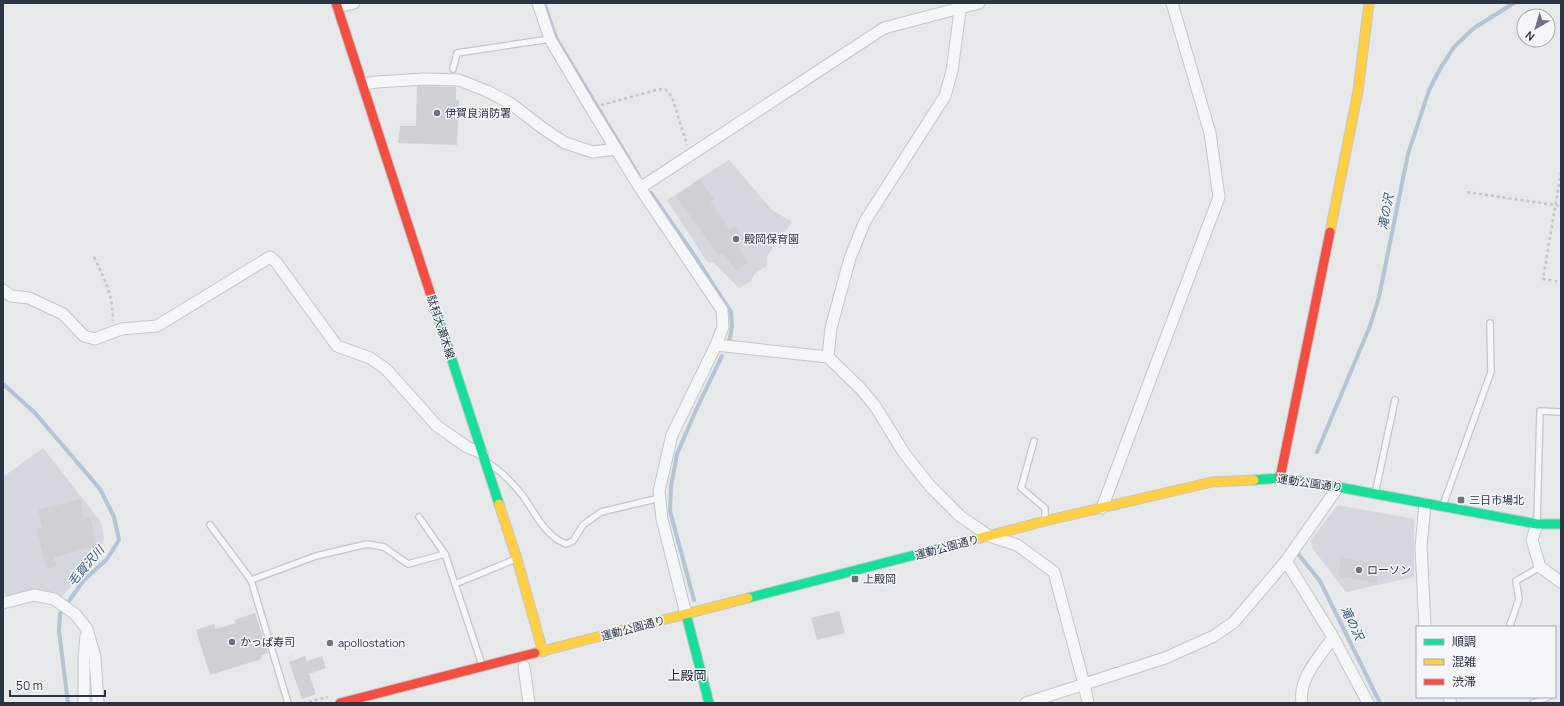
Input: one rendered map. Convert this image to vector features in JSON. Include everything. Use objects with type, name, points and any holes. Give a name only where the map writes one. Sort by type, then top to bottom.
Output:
[{"type":"street","points":[[337,5],[354,3]]},
{"type":"street","points":[[538,3],[550,39],[640,188],[722,310],[723,327],[716,345],[672,435],[659,491],[662,519],[709,703]]},
{"type":"street","points":[[640,188],[884,28],[961,5],[979,3]]},
{"type":"street","points":[[1102,508],[1219,197],[1210,133],[1172,3]]},
{"type":"street","points":[[1280,478],[1342,176],[1358,91],[1370,3]]},
{"type":"street","name":"駄科大瀬木線","points":[[337,5],[517,559],[543,652]]},
{"type":"street","points":[[828,357],[831,328],[850,258],[865,221],[944,96],[952,71],[961,5]]},
{"type":"street","points":[[363,84],[424,79],[460,80],[487,91],[510,103],[565,143],[593,152],[616,149]]},
{"type":"street","points":[[3,290],[11,296],[29,298],[63,314],[84,336],[95,339],[121,329],[157,326],[270,257],[276,262],[337,346],[370,358],[386,369],[436,426],[483,456]]},
{"type":"street","points":[[716,345],[828,357],[860,388],[875,406],[904,453],[930,486],[960,516],[989,536],[1018,545],[1054,572],[1088,703]]},
{"type":"street","name":"運動公園通り","points":[[340,703],[543,652],[1044,521],[1212,482],[1280,478],[1338,487],[1537,524],[1561,524]]},
{"type":"street","points":[[1026,703],[1165,658],[1214,636],[1234,622],[1286,561],[1338,487]]},
{"type":"street","points":[[1425,504],[1421,547],[1425,626]]},
{"type":"street","points":[[1537,524],[1532,540],[1540,567],[1561,582]]},
{"type":"street","points":[[1286,561],[1333,637],[1368,703]]},
{"type":"street","points":[[3,603],[34,595],[54,599],[75,614],[87,629],[95,657],[98,703]]},
{"type":"street","points":[[84,703],[84,658],[87,629]]},
{"type":"street","points":[[1302,703],[1300,695],[1304,680],[1333,637]]},
{"type":"street","points":[[524,667],[529,703]]},
{"type":"lane","points":[[453,69],[457,53],[550,39]]},
{"type":"lane","points":[[1442,507],[1491,372],[1490,323]]},
{"type":"lane","points":[[1375,494],[1395,400]]},
{"type":"lane","points":[[1537,524],[1540,411],[1561,412]]},
{"type":"lane","points":[[1034,441],[1021,488],[1045,508],[1044,521]]},
{"type":"lane","points":[[483,456],[505,475],[551,535],[556,540],[566,544],[573,541],[583,525],[601,512],[660,498]]},
{"type":"lane","points":[[419,517],[445,554],[482,667]]},
{"type":"lane","points":[[210,525],[251,580],[288,703]]},
{"type":"lane","points":[[251,580],[316,556],[367,544],[384,547],[408,564],[445,554]]},
{"type":"lane","points":[[456,584],[517,559]]},
{"type":"lane","points":[[1510,626],[1519,599],[1516,581],[1540,567]]},
{"type":"lane","points":[[1533,703],[1546,698]]},
{"type":"path","points":[[602,105],[660,89],[666,90],[672,97],[690,155]]},
{"type":"path","points":[[1561,172],[1543,279],[1561,282]]},
{"type":"path","points":[[1467,192],[1561,206]]},
{"type":"path","points":[[94,257],[109,289],[113,306],[112,324],[103,336]]},
{"type":"shaded area","name":"殿岡保育園","points":[[729,160],[772,210],[792,222],[767,256],[767,266],[755,273],[751,281],[739,288],[714,263],[708,263],[667,200]]},
{"type":"shaded area","points":[[43,448],[101,522],[104,539],[97,559],[62,596],[7,597],[3,590],[3,477]]},
{"type":"shaded area","points":[[1338,505],[1414,519],[1414,577],[1346,592],[1313,549],[1310,541]]},
{"type":"building","name":"伊賀良消防署","points":[[417,86],[456,87],[456,100],[459,100],[457,145],[398,143],[400,126],[416,126]]},
{"type":"building","points":[[700,179],[714,199],[710,202],[730,230],[735,226],[744,239],[736,244],[748,262],[736,271],[723,253],[719,256],[676,196]]},
{"type":"building","points":[[80,499],[84,518],[90,517],[97,546],[54,557],[57,566],[47,569],[36,529],[42,528],[38,510]]},
{"type":"building","name":"ローソン","points":[[1341,557],[1380,565],[1377,583],[1338,576]]},
{"type":"building","points":[[839,611],[845,633],[817,640],[811,618]]},
{"type":"building","name":"かっぱ寿司","points":[[255,613],[268,653],[261,655],[262,659],[210,675],[196,630],[214,624],[216,629],[236,623],[234,620]]},
{"type":"building","points":[[305,656],[307,661],[322,656],[326,668],[309,674],[316,694],[302,699],[289,662]]},
{"type":"waterway","points":[[544,3],[556,38],[639,176]]},
{"type":"waterway","name":"滝の沢","points":[[1317,452],[1370,326],[1379,297],[1408,154],[1429,90],[1454,47],[1474,28],[1514,3]]},
{"type":"waterway","points":[[651,193],[731,312],[732,327],[729,342]]},
{"type":"waterway","points":[[694,600],[670,511],[671,486],[677,454],[722,356]]},
{"type":"waterway","name":"毛賀沢川","points":[[3,384],[35,413],[100,489],[114,517],[119,540],[107,559],[83,581],[60,614],[59,631],[68,703]]},
{"type":"waterway","name":"滝の沢","points":[[1299,555],[1320,581],[1380,703]]},
{"type":"traffic: fast","points":[[435,308],[499,504]]},
{"type":"traffic: fast","points":[[1254,480],[1280,478],[1338,487],[1537,524],[1561,524]]},
{"type":"traffic: fast","points":[[748,598],[946,547]]},
{"type":"traffic: fast","points":[[686,614],[709,703]]},
{"type":"traffic: slow","points":[[1330,232],[1358,91],[1369,3]]},
{"type":"traffic: slow","points":[[946,547],[1045,521],[1212,482],[1254,480]]},
{"type":"traffic: slow","points":[[499,504],[517,559],[543,652]]},
{"type":"traffic: slow","points":[[535,653],[748,598]]},
{"type":"traffic: jam","points":[[336,3],[435,308]]},
{"type":"traffic: jam","points":[[1280,478],[1330,232]]},
{"type":"traffic: jam","points":[[340,703],[535,653]]},
{"type":"place","name":"伊賀良消防署","points":[[437,113]]},
{"type":"place","name":"殿岡保育園","points":[[736,239]]},
{"type":"place","name":"三日市場北","points":[[1461,500]]},
{"type":"place","name":"ローソン","points":[[1359,570]]},
{"type":"place","name":"上殿岡","points":[[855,579]]},
{"type":"place","name":"かっぱ寿司","points":[[232,642]]},
{"type":"place","name":"apollostation","points":[[330,643]]},
{"type":"district","name":"上殿岡","points":[[687,675]]}]
